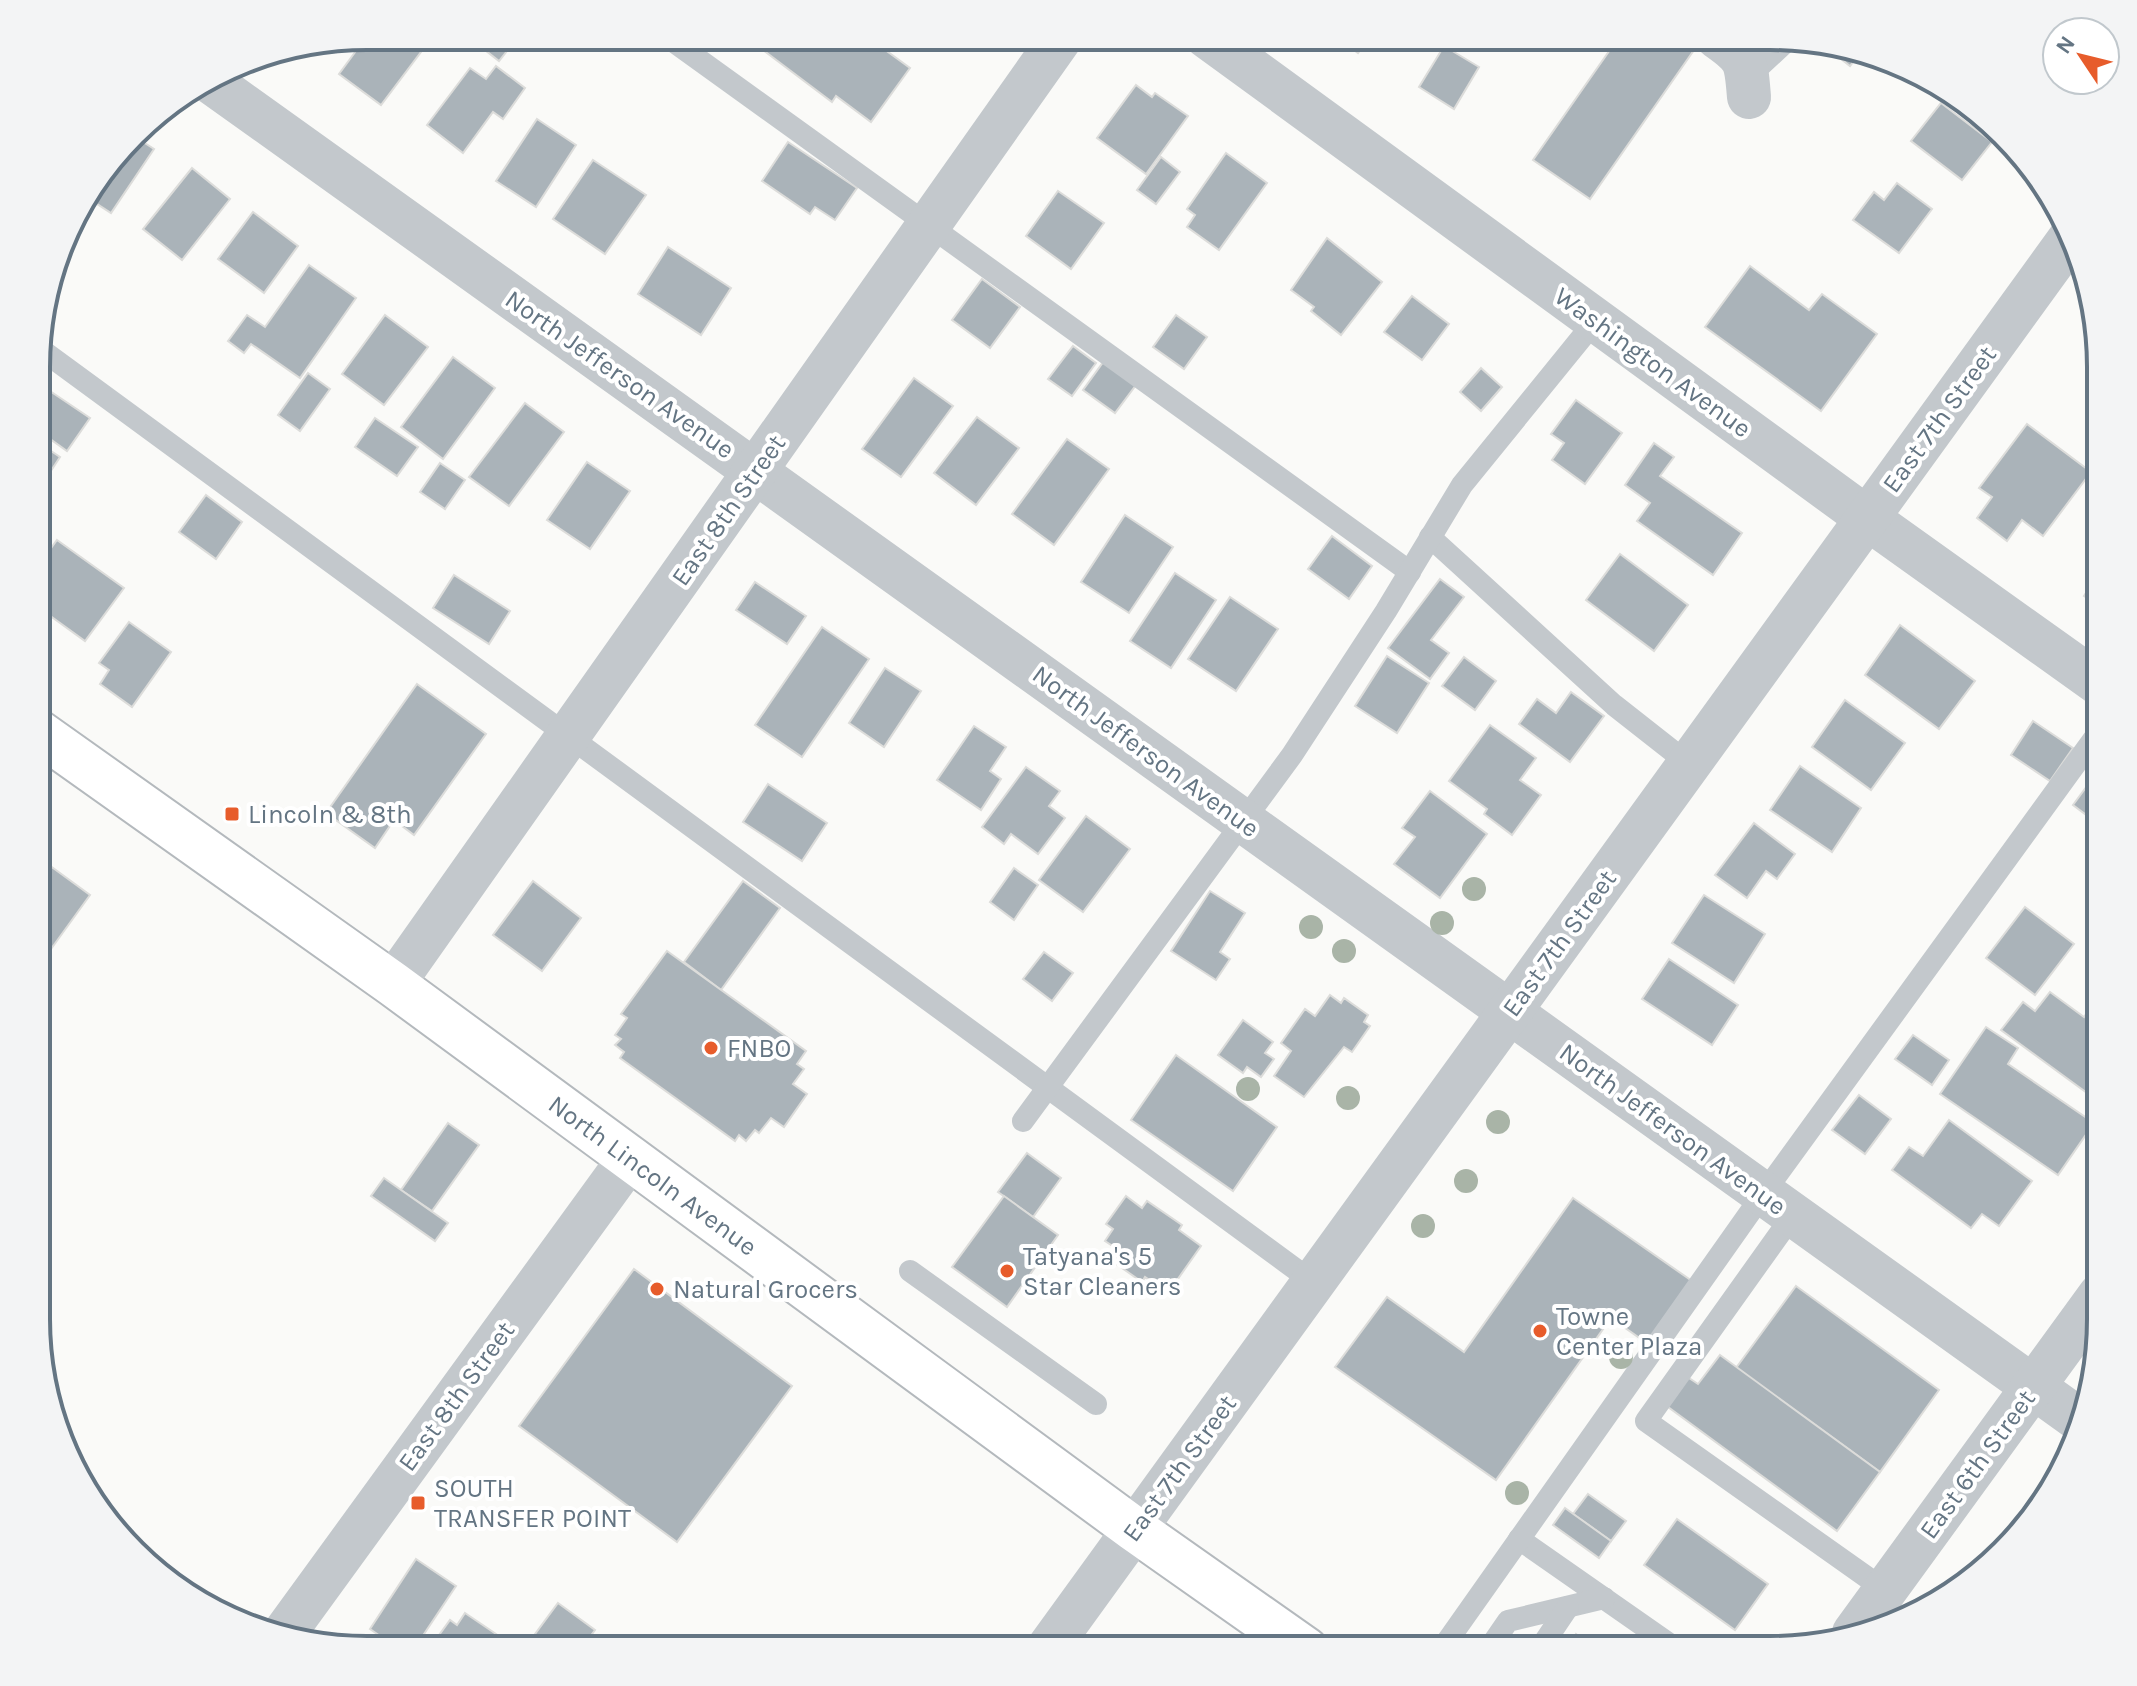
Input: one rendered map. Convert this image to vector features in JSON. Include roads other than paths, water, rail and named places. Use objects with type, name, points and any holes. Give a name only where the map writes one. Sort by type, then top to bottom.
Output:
[{"type":"highway","name":"North Lincoln Avenue","points":[[50,741],[393,984],[1134,1529],[1286,1636]]},
{"type":"street","name":"East 8th Street","points":[[393,984],[1052,50]]},
{"type":"street","name":"Washington Avenue","points":[[1225,50],[2087,675]]},
{"type":"street","points":[[1736,50],[1746,65],[1748,88]]},
{"type":"street","name":"North Jefferson Avenue","points":[[218,87],[2072,1414]]},
{"type":"street","name":"East 7th Street","points":[[1057,1636],[2063,247]]},
{"type":"street","name":"East 8th Street","points":[[289,1626],[630,1158]]},
{"type":"street","name":"East 6th Street","points":[[1862,1622],[2087,1313]]},
{"type":"lane","points":[[685,50],[1410,572]]},
{"type":"lane","points":[[1748,88],[1780,50]]},
{"type":"lane","points":[[1023,1121],[1292,755],[1462,485],[1596,320]]},
{"type":"lane","points":[[51,356],[1313,1282]]},
{"type":"lane","points":[[1430,537],[1614,705],[1689,764]]},
{"type":"lane","points":[[1885,1590],[1646,1421],[1778,1204],[2087,750]]},
{"type":"lane","points":[[1451,1636],[1519,1539],[1778,1204]]},
{"type":"lane","points":[[910,1271],[1096,1404]]},
{"type":"lane","points":[[1519,1539],[1658,1636]]},
{"type":"lane","points":[[1498,1636],[1508,1621],[1604,1598]]},
{"type":"lane","points":[[1548,1636],[1568,1607]]},
{"type":"place","name":"Lincoln & 8th","points":[[232,814]]},
{"type":"place","name":"FNBO","points":[[711,1048]]},
{"type":"place","name":"Tatyana's 5 Star Cleaners","points":[[1007,1271]]},
{"type":"place","name":"Natural Grocers","points":[[657,1289]]},
{"type":"place","name":"Towne Center Plaza","points":[[1540,1331]]},
{"type":"place","name":"SOUTH TRANSFER POINT","points":[[418,1503]]}]
